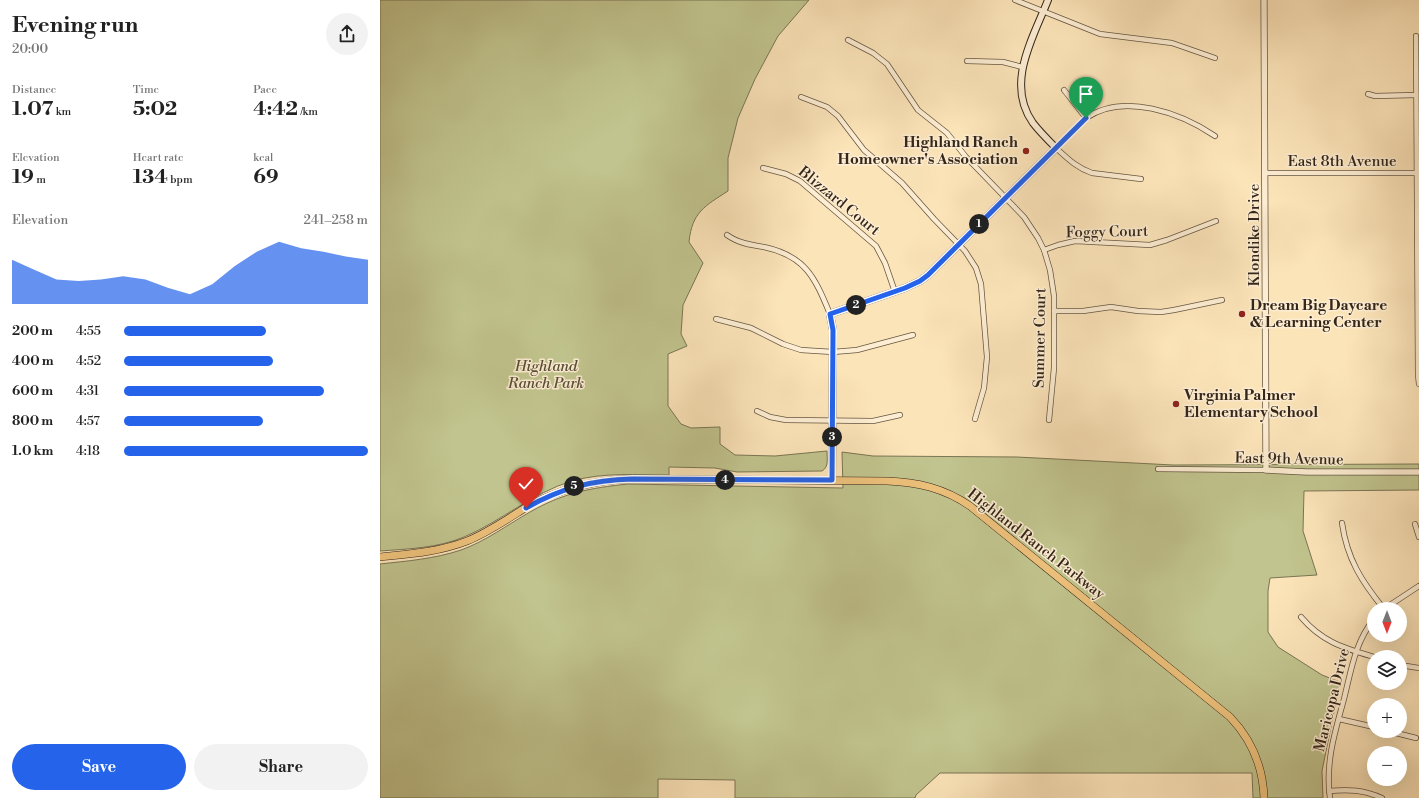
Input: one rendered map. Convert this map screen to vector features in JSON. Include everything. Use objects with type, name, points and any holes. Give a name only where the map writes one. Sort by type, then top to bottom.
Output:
[{"type":"main road","points":[[832,480],[833,330],[830,314],[895,292],[920,281],[959,245],[1056,148],[1038,129],[1027,113],[1020,85],[1022,67],[1048,0]]},
{"type":"main road","name":"Highland Ranch Parkway","points":[[380,557],[427,552],[464,542],[488,531],[546,497],[575,486],[597,482],[632,479],[832,480],[916,483],[946,492],[970,506],[1230,717],[1244,733],[1256,756],[1261,771],[1264,798]]},
{"type":"street","points":[[1015,0],[1100,34],[1172,43],[1215,58]]},
{"type":"street","name":"Klondike Drive","points":[[1264,0],[1266,173],[1266,470]]},
{"type":"street","points":[[1416,36],[1419,384]]},
{"type":"street","name":"Summer Court","points":[[848,40],[873,53],[887,64],[918,110],[948,133],[966,158],[1024,217],[1044,250],[1053,283],[1054,311],[1054,368],[1049,420]]},
{"type":"street","points":[[967,61],[1003,62],[1022,67]]},
{"type":"street","points":[[1064,90],[1086,118]]},
{"type":"street","points":[[1368,94],[1375,96],[1416,95]]},
{"type":"street","points":[[801,97],[821,104],[833,112],[864,150],[902,183],[971,259],[981,284],[986,341],[986,372],[984,388],[975,419]]},
{"type":"street","points":[[1141,179],[1085,171],[1071,163],[1056,148],[1086,118],[1106,109],[1132,107],[1145,108],[1181,117],[1215,136]]},
{"type":"street","name":"Blizzard Court","points":[[762,168],[786,174],[800,181],[876,246],[885,263],[895,292]]},
{"type":"street","name":"East 8th Avenue","points":[[1266,173],[1418,173]]},
{"type":"street","name":"Foggy Court","points":[[1044,250],[1075,241],[1150,245],[1216,221]]},
{"type":"street","points":[[727,235],[743,243],[778,251],[790,256],[801,264],[811,274],[818,286],[830,314]]},
{"type":"street","points":[[1054,311],[1083,311],[1111,307],[1138,311],[1161,312],[1222,300]]},
{"type":"street","points":[[716,319],[751,328],[783,344],[801,350],[833,352],[857,350],[913,335]]},
{"type":"street","points":[[757,411],[778,419],[786,420],[873,421],[900,415]]},
{"type":"street","name":"East 9th Avenue","points":[[1158,469],[1307,472],[1419,472]]},
{"type":"street","points":[[1342,523],[1346,543],[1355,568],[1368,590],[1378,602]]},
{"type":"street","points":[[1415,524],[1419,538]]},
{"type":"street","points":[[1395,602],[1419,586]]},
{"type":"street","points":[[1301,617],[1323,638],[1341,647],[1367,655]]},
{"type":"street","name":"Maricopa Drive","points":[[1330,798],[1329,764],[1356,652],[1363,634],[1367,629]]},
{"type":"street","points":[[1407,666],[1419,668]]},
{"type":"street","points":[[1339,719],[1367,725]]},
{"type":"street","points":[[1407,736],[1416,738]]},
{"type":"street","points":[[1329,791],[1354,790],[1382,798]]},
{"type":"green space","name":"Highland Ranch Park","points":[[380,0],[809,0],[778,36],[755,79],[738,118],[728,158],[728,191],[706,206],[693,223],[689,242],[703,263],[683,305],[681,334],[687,346],[668,354],[668,406],[681,424],[691,428],[720,427],[720,444],[735,455],[775,456],[827,451],[826,467],[822,471],[737,472],[715,468],[669,467],[669,475],[620,475],[584,478],[557,486],[478,530],[454,541],[444,544],[401,550],[380,551]]},
{"type":"green space","points":[[842,452],[873,456],[1017,457],[1173,465],[1419,464],[1419,490],[1304,491],[1303,531],[1317,575],[1270,578],[1268,591],[1268,632],[1278,647],[1322,675],[1340,682],[1322,771],[1323,798],[1253,798],[1252,773],[940,773],[916,795],[915,798],[735,798],[735,780],[658,779],[658,798],[380,798],[380,564],[431,558],[461,550],[488,537],[530,512],[554,500],[577,492],[601,487],[628,484],[843,488]]},
{"type":"place","name":"Highland Ranch Homeowner's Association","points":[[1026,151]]},
{"type":"place","name":"Dream Big Daycare & Learning Center","points":[[1242,314]]},
{"type":"place","name":"Virginia Palmer Elementary School","points":[[1176,404]]},
{"type":"route","points":[[526,508],[539,500],[565,489],[608,480],[832,480],[833,330],[830,314],[912,286],[928,275],[1086,118]]}]
